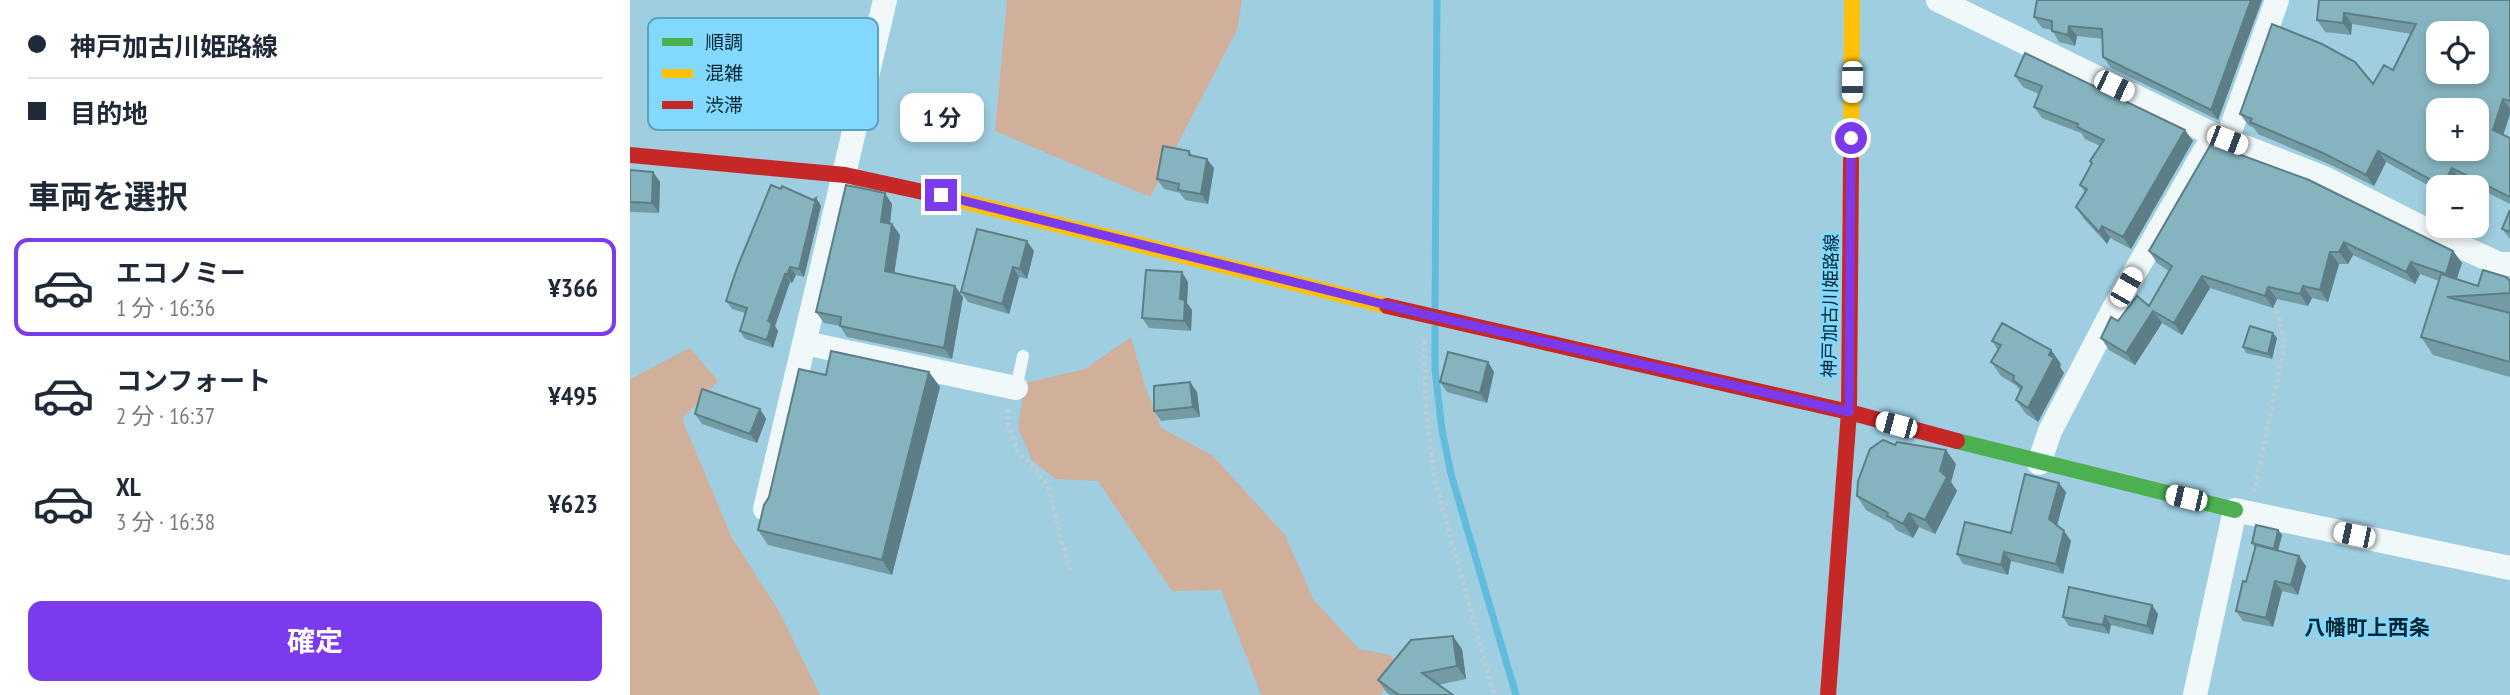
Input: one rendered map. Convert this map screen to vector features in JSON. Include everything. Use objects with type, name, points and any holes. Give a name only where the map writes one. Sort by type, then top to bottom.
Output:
[{"type":"street","points":[[878,30],[885,0]]},
{"type":"street","name":"神戸加古川姫路線","points":[[1828,695],[1849,412],[1852,0]]},
{"type":"street","points":[[1938,0],[2221,137],[2324,178],[2499,264],[2510,264]]},
{"type":"street","points":[[2039,463],[2050,431],[2113,310],[2221,137],[2277,0]]},
{"type":"street","points":[[765,509],[855,130]]},
{"type":"street","points":[[630,155],[845,174],[1012,212],[1423,314],[1849,412],[2039,463],[2242,512],[2510,568]]},
{"type":"street","points":[[805,343],[1016,388]]},
{"type":"street","points":[[2195,695],[2242,512]]},
{"type":"lane","points":[[1016,388],[1023,356]]},
{"type":"path","points":[[2242,512],[2283,353],[2284,340],[2274,301]]},
{"type":"path","points":[[1423,314],[1427,422],[1435,480],[1494,695]]},
{"type":"path","points":[[1016,388],[1008,406],[1007,424],[1018,453],[1035,468],[1048,486],[1068,565],[1073,572]]},
{"type":"shaded area","points":[[1007,0],[1242,0],[1237,30],[1150,197],[995,131]]},
{"type":"shaded area","points":[[1131,337],[1161,428],[1212,455],[1285,535],[1313,599],[1359,649],[1390,655],[1398,663],[1381,695],[1261,695],[1221,590],[1172,591],[1098,481],[1055,479],[1032,460],[1018,428],[1025,383],[1085,369]]},
{"type":"shaded area","points":[[690,348],[718,381],[682,419],[732,538],[779,611],[820,695],[630,695],[630,379]]},
{"type":"building","points":[[2037,0],[2251,0],[2211,110],[2103,57],[2102,29],[2069,26],[2068,35],[2052,31],[2052,21],[2034,17]]},
{"type":"building","points":[[2319,0],[2510,0],[2510,101],[2503,99],[2493,130],[2510,138],[2510,197],[2489,186],[2489,175],[2466,175],[2452,168],[2448,175],[2426,175],[2426,177],[2378,151],[2366,175],[2323,153],[2250,122],[2252,119],[2240,114],[2272,24],[2322,44],[2355,62],[2373,84],[2384,65],[2393,70],[2416,24],[2344,13],[2343,23],[2317,20]]},
{"type":"building","points":[[2025,53],[2185,130],[2123,237],[2102,226],[2099,232],[2076,207],[2087,189],[2080,185],[2092,163],[2090,161],[2104,140],[2077,127],[2078,124],[2034,107],[2042,86],[2015,76]]},
{"type":"building","points":[[2211,144],[2309,180],[2453,251],[2446,274],[2411,262],[2406,272],[2344,242],[2339,252],[2330,252],[2320,290],[2303,286],[2300,294],[2268,287],[2265,296],[2202,276],[2174,323],[2153,311],[2126,353],[2101,338],[2111,317],[2118,321],[2137,296],[2149,306],[2172,266],[2149,251]]},
{"type":"building","points":[[1163,146],[1189,151],[1189,155],[1207,159],[1201,194],[1178,190],[1179,184],[1157,179]]},
{"type":"building","points":[[630,170],[653,172],[652,203],[630,202]]},
{"type":"building","points":[[771,185],[781,189],[782,186],[813,200],[816,198],[799,269],[790,267],[787,275],[785,274],[768,321],[772,323],[767,340],[740,331],[747,308],[726,301]]},
{"type":"building","points":[[846,185],[885,193],[881,222],[892,224],[885,271],[955,286],[944,348],[840,326],[841,317],[816,312]]},
{"type":"building","points":[[2510,210],[2510,232],[2502,229]]},
{"type":"building","points":[[977,229],[1027,241],[1020,269],[1013,267],[1002,304],[961,292]]},
{"type":"building","points":[[1146,270],[1182,272],[1180,299],[1185,300],[1184,321],[1142,318]]},
{"type":"building","points":[[2483,270],[2506,277],[2510,281],[2510,293],[2447,297],[2510,313],[2510,362],[2421,337],[2441,274],[2478,286]]},
{"type":"building","points":[[2002,323],[2051,350],[2049,355],[2054,358],[2028,408],[2016,400],[2022,387],[2013,380],[2014,376],[1991,362],[2001,345],[1992,341]]},
{"type":"building","points":[[2250,326],[2273,333],[2268,354],[2243,347]]},
{"type":"building","points":[[831,351],[929,372],[882,560],[758,530],[764,505],[769,497],[799,369],[826,375]]},
{"type":"building","points":[[1448,352],[1488,362],[1480,393],[1440,382]]},
{"type":"building","points":[[1190,382],[1193,407],[1154,411],[1154,386]]},
{"type":"building","points":[[702,389],[760,409],[750,434],[695,414]]},
{"type":"building","points":[[1883,440],[1895,445],[1897,442],[1946,450],[1940,471],[1947,477],[1925,520],[1909,513],[1903,524],[1857,496],[1858,481],[1870,449]]},
{"type":"building","points":[[2025,474],[2059,483],[2049,519],[2064,531],[2056,564],[2004,552],[2001,565],[1957,554],[1965,522],[2011,533]]},
{"type":"building","points":[[2256,525],[2278,530],[2274,549],[2252,543]]},
{"type":"building","points":[[2256,545],[2299,556],[2291,585],[2275,581],[2266,618],[2236,611]]},
{"type":"building","points":[[2069,587],[2152,605],[2147,626],[2105,616],[2103,625],[2063,617]]},
{"type":"building","points":[[1453,636],[1457,666],[1422,673],[1453,695],[1399,695],[1378,680],[1411,640]]},
{"type":"waterway","points":[[1435,309],[1437,0]]},
{"type":"waterway","points":[[1435,328],[1435,369],[1442,430],[1451,474],[1516,695]]},
{"type":"traffic: fast","points":[[1957,441],[2235,510]]},
{"type":"traffic: slow","points":[[1851,160],[1852,0]]},
{"type":"traffic: slow","points":[[946,197],[1387,306]]},
{"type":"traffic: jam","points":[[630,155],[845,175],[946,197]]},
{"type":"traffic: jam","points":[[1828,695],[1849,412],[1851,160]]},
{"type":"traffic: jam","points":[[1387,306],[1849,412],[1957,441]]},
{"type":"district","name":"八幡町上西条","points":[[2367,627]]},
{"type":"route","points":[[941,195],[1423,314],[1849,412],[1851,138]]}]
